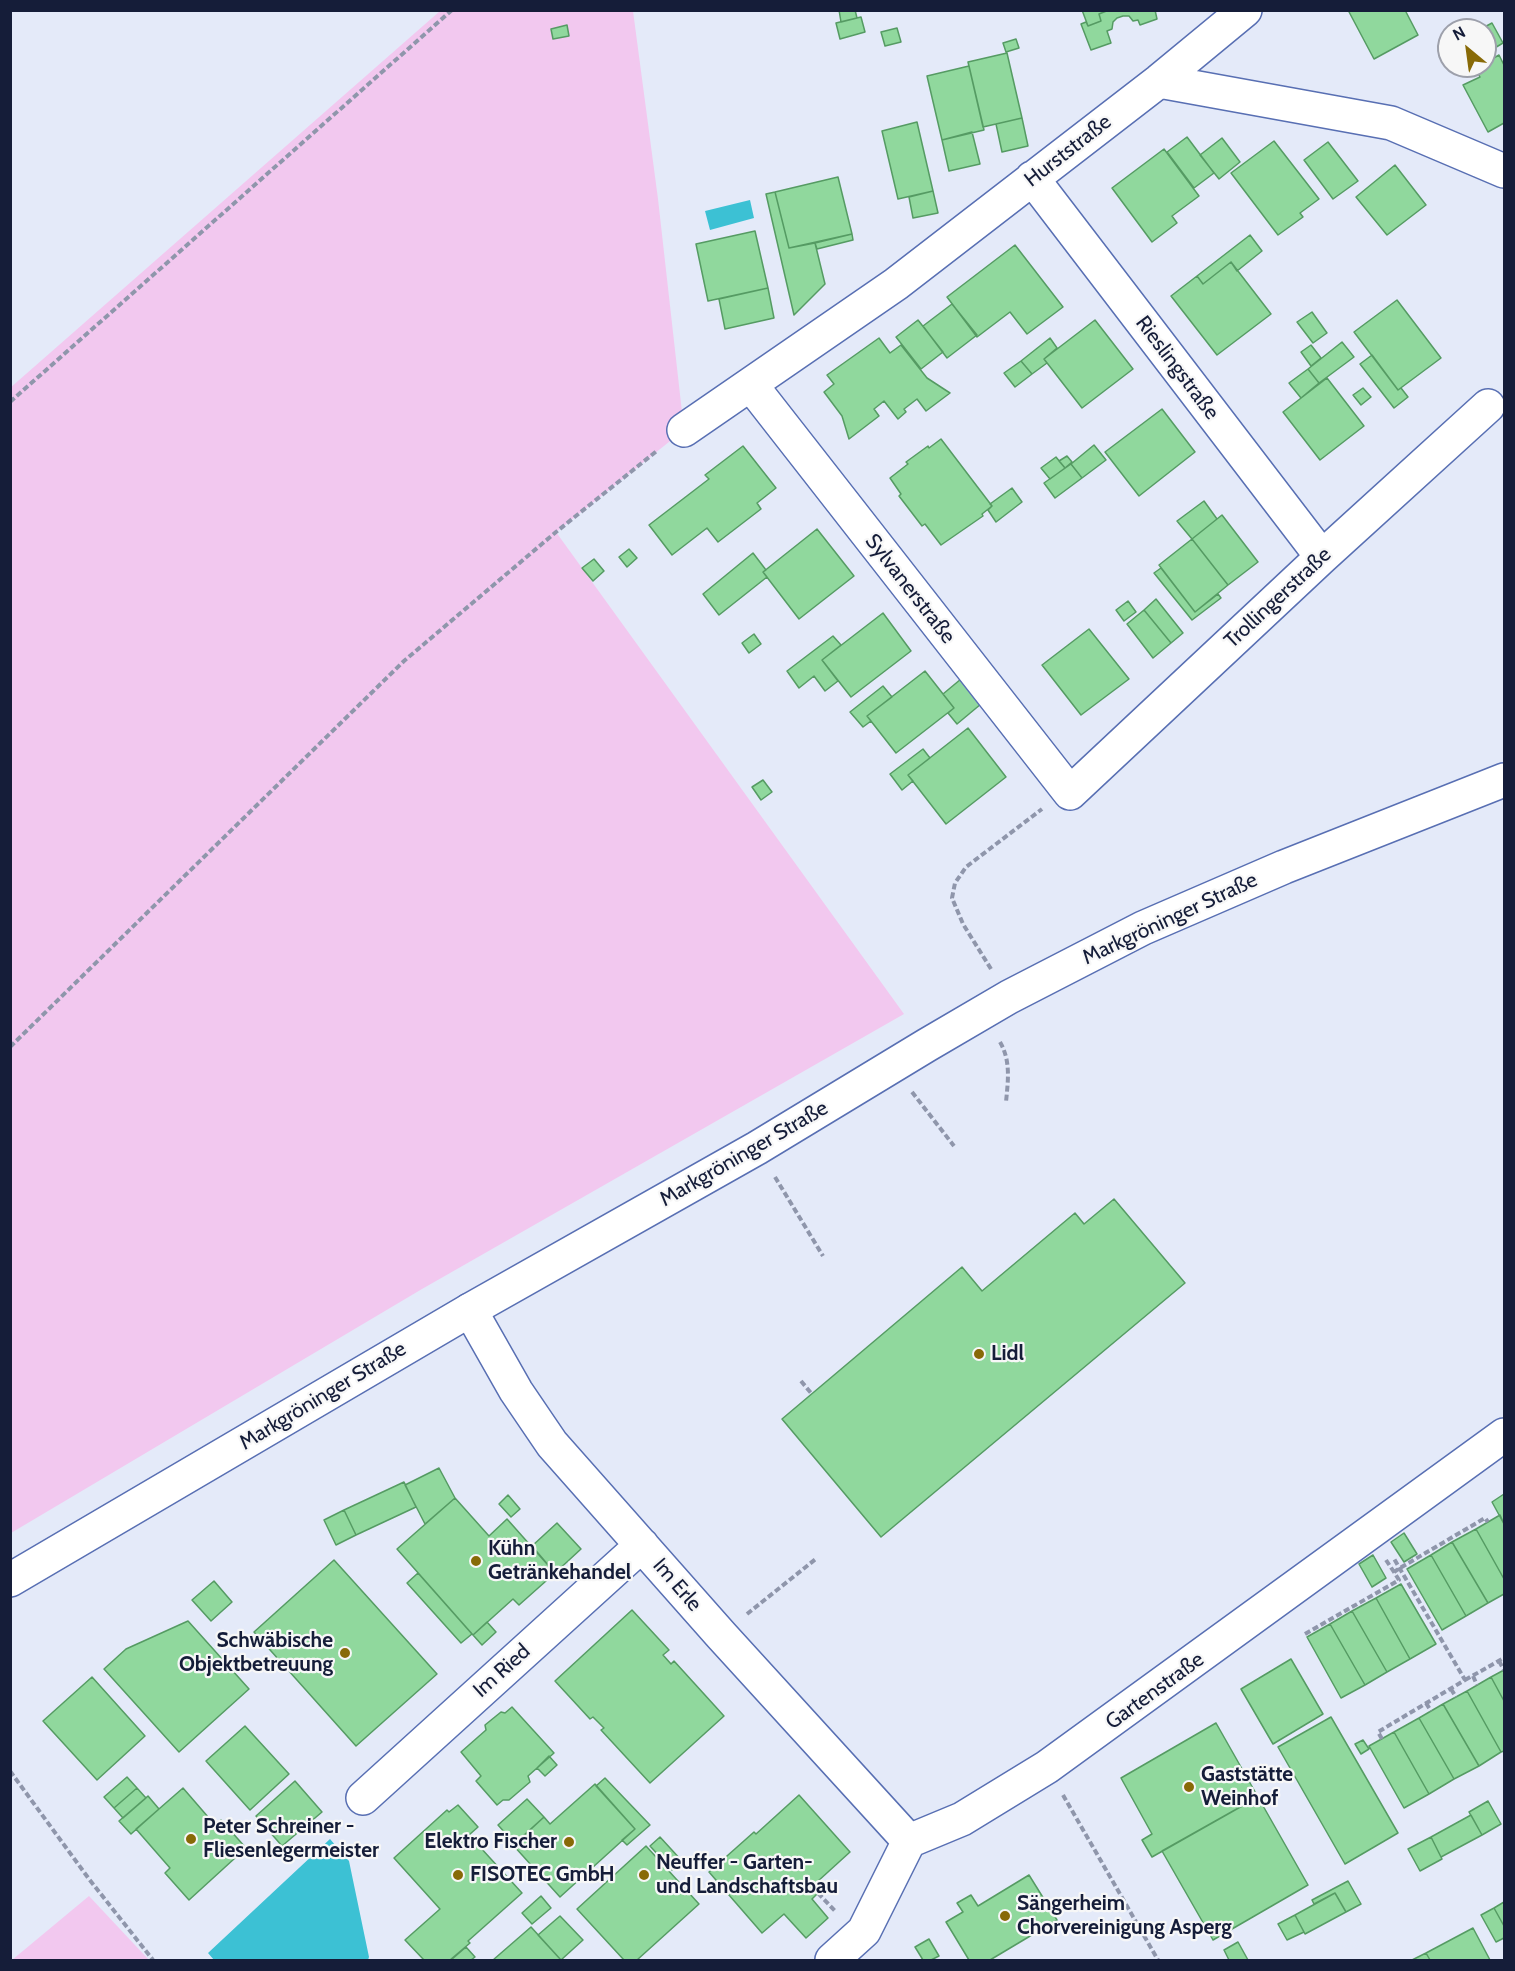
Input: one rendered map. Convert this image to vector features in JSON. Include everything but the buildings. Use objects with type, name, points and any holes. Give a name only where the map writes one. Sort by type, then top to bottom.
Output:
[{"type":"street","name":"Hurststraße","points":[[684,430],[896,284],[1159,81],[1245,10]]},
{"type":"street","points":[[1159,81],[1392,123],[1504,171]]},
{"type":"street","name":"Rieslingstraße","points":[[1032,178],[1322,557]]},
{"type":"street","name":"Sylvanerstraße","points":[[751,386],[1070,793]]},
{"type":"street","name":"Trollingerstraße","points":[[1070,793],[1322,557],[1488,406]]},
{"type":"street","name":"Markgröninger Straße","points":[[10,1580],[470,1310],[757,1148],[995,1005],[1154,923],[1284,867],[1504,780]]},
{"type":"street","name":"Im Erle","points":[[470,1310],[516,1391],[552,1444],[721,1635],[909,1841]]},
{"type":"street","name":"Gartenstraße","points":[[909,1841],[962,1819],[1047,1767],[1203,1656],[1504,1435]]},
{"type":"street","name":"Im Ried","points":[[363,1798],[642,1545]]},
{"type":"street","points":[[832,1960],[864,1930],[909,1841]]},
{"type":"path","points":[[10,402],[452,10]]},
{"type":"path","points":[[10,1047],[404,662],[556,532],[684,430]]},
{"type":"path","points":[[1006,1102],[1009,1069],[1006,1052],[995,1005],[952,898],[955,883],[966,867],[1034,813],[1070,793]]},
{"type":"path","points":[[892,1066],[954,1146]]},
{"type":"path","points":[[757,1148],[823,1256]]},
{"type":"path","points":[[801,1381],[812,1393]]},
{"type":"path","points":[[1394,1572],[1463,1534],[1485,1518],[1488,1522]]},
{"type":"path","points":[[1376,1528],[1465,1680]]},
{"type":"path","points":[[721,1635],[817,1558]]},
{"type":"path","points":[[1305,1634],[1341,1616],[1399,1580],[1388,1562]]},
{"type":"path","points":[[1382,1739],[1378,1732],[1504,1659]]},
{"type":"path","points":[[1499,1661],[1504,1670]]},
{"type":"path","points":[[1473,1676],[1477,1684]]},
{"type":"path","points":[[1451,1689],[1456,1697]]},
{"type":"path","points":[[1426,1703],[1431,1711]]},
{"type":"path","points":[[1403,1717],[1407,1725]]},
{"type":"path","points":[[1047,1767],[1158,1960]]},
{"type":"path","points":[[10,1771],[89,1879],[153,1960]]},
{"type":"shaded area","points":[[440,11],[633,11],[658,199],[684,430],[556,532],[904,1014],[422,1289],[11,1533],[10,388]]},
{"type":"shaded area","points":[[89,1896],[149,1960],[12,1960]]},
{"type":"water","points":[[750,200],[754,218],[710,230],[705,211]]},
{"type":"water","points":[[330,1839],[349,1861],[368,1960],[214,1960],[208,1953]]},
{"type":"place","name":"Lidl","points":[[979,1354]]},
{"type":"place","name":"Kühn Getränkehandel","points":[[476,1561]]},
{"type":"place","name":"Schwäbische Objektbetreuung","points":[[345,1653]]},
{"type":"place","name":"Gaststätte Weinhof","points":[[1189,1787]]},
{"type":"place","name":"Peter Schreiner - Fliesenlegermeister","points":[[191,1839]]},
{"type":"place","name":"Elektro Fischer","points":[[569,1842]]},
{"type":"place","name":"FISOTEC GmbH","points":[[458,1875]]},
{"type":"place","name":"Neuffer - Garten- und Landschaftsbau","points":[[644,1875]]},
{"type":"place","name":"Sängerheim Chorvereinigung Asperg","points":[[1005,1916]]}]
